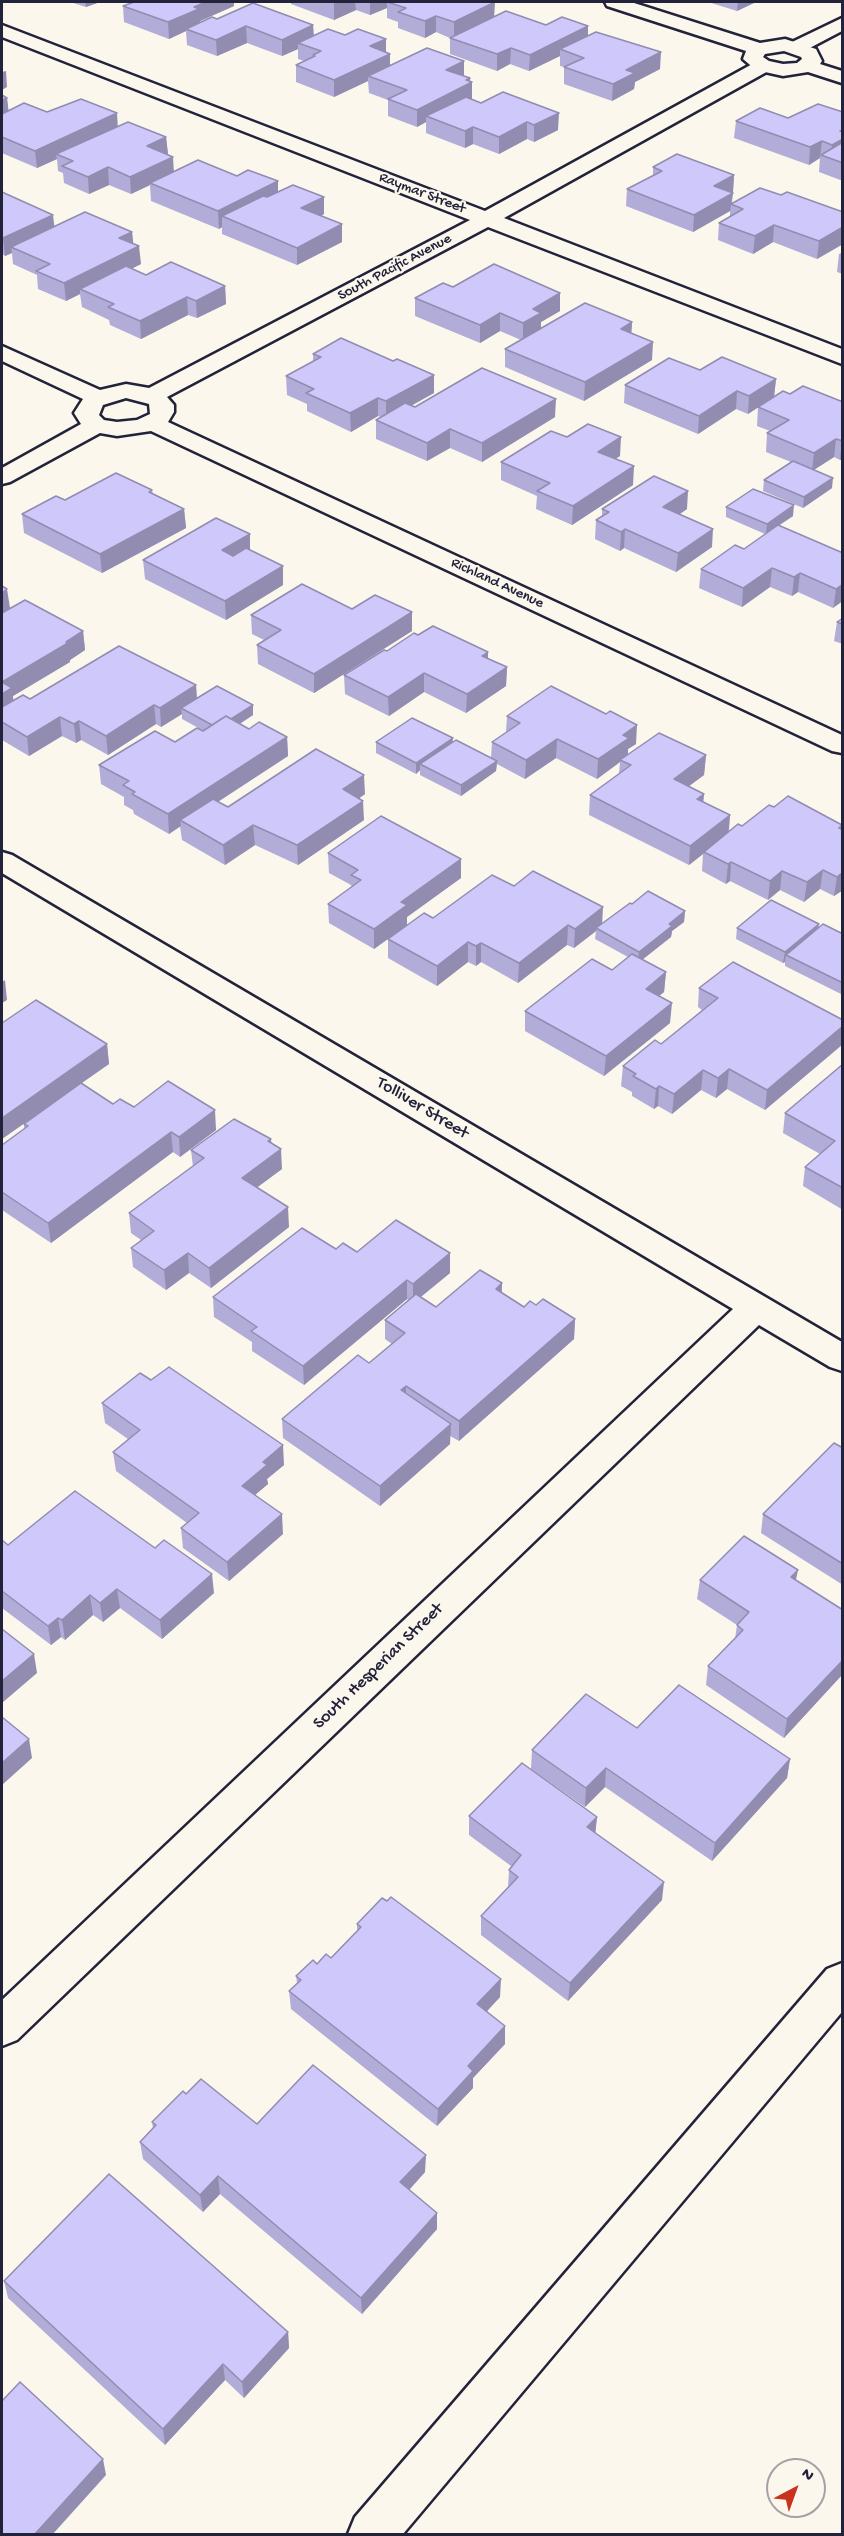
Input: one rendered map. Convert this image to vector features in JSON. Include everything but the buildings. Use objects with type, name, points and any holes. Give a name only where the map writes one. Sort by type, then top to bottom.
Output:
[{"type":"street","points":[[614,2],[761,58],[783,70],[807,66],[843,77]]},
{"type":"street","points":[[797,47],[843,24]]},
{"type":"street","name":"Raymar Street","points":[[2,31],[843,357]]},
{"type":"street","points":[[761,58],[776,45],[797,47],[809,52],[812,57],[812,61],[807,66]]},
{"type":"street","name":"South Pacific Avenue","points":[[151,396],[487,219],[761,58]]},
{"type":"street","points":[[2,354],[99,398]]},
{"type":"street","points":[[126,391],[151,396],[162,405],[162,411],[152,423],[130,429],[97,425],[86,413],[88,406],[99,398],[126,391]]},
{"type":"street","name":"Richland Avenue","points":[[152,423],[843,745]]},
{"type":"street","points":[[2,477],[97,425]]},
{"type":"street","name":"Tolliver Street","points":[[2,861],[843,1358]]},
{"type":"street","name":"South Hesperian Street","points":[[2,2027],[757,1307]]},
{"type":"street","points":[[372,2535],[843,1982]]}]
